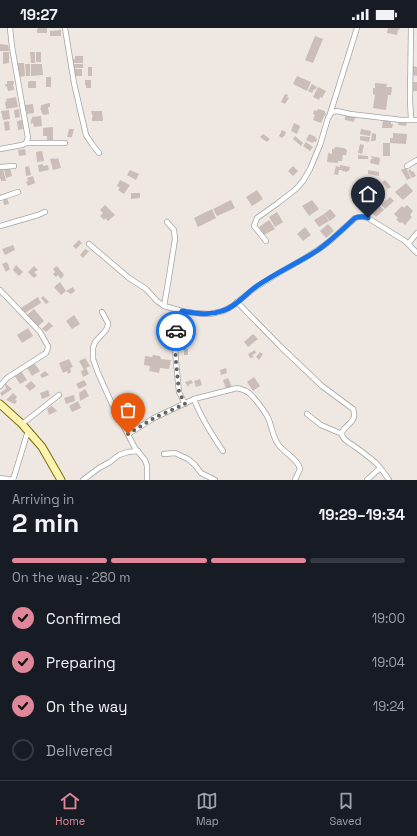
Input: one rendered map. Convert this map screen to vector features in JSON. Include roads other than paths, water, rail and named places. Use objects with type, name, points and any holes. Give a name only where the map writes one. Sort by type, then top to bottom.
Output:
[{"type":"street","points":[[10,28],[28,138],[26,144]]},
{"type":"street","points":[[65,28],[74,83],[86,135],[99,153]]},
{"type":"street","points":[[266,240],[254,226],[257,218],[296,189],[310,169],[320,146],[357,28]]},
{"type":"street","points":[[410,120],[411,28]]},
{"type":"street","points":[[330,114],[337,111],[402,120],[417,120]]},
{"type":"street","points":[[0,149],[26,144],[65,143]]},
{"type":"street","points":[[407,166],[417,160]]},
{"type":"street","points":[[0,167],[14,166]]},
{"type":"street","points":[[0,198],[18,192]]},
{"type":"street","points":[[0,226],[45,212]]},
{"type":"street","points":[[89,244],[129,278],[146,289],[156,301],[164,306],[182,311],[210,314],[223,311],[256,287],[319,249],[359,216],[368,218],[408,244],[417,253]]},
{"type":"street","points":[[164,306],[175,239],[174,230],[167,222]]},
{"type":"street","points":[[408,244],[417,233]]},
{"type":"street","points":[[0,290],[40,332],[48,348],[46,353],[8,378],[0,386]]},
{"type":"street","points":[[237,302],[322,386],[353,409],[355,414],[354,418],[342,434]]},
{"type":"street","points":[[182,311],[176,331],[175,356],[179,392],[185,404]]},
{"type":"street","points":[[102,312],[108,325],[106,330],[95,342],[93,348],[93,359],[98,374],[112,404],[144,460],[147,480]]},
{"type":"street","points":[[128,434],[154,418],[194,399],[238,388],[252,395],[269,418],[278,444],[300,467],[300,472],[295,480]]},
{"type":"street","points":[[22,424],[59,395]]},
{"type":"street","points":[[194,399],[210,432],[223,451]]},
{"type":"street","points":[[0,404],[22,424],[42,447],[61,480]]},
{"type":"street","points":[[307,414],[321,425],[342,434],[346,441],[376,463],[389,480]]},
{"type":"street","points":[[0,478],[13,480],[28,431]]},
{"type":"street","points":[[83,480],[119,455],[138,451]]},
{"type":"street","points":[[164,454],[175,453],[188,459],[201,473],[215,480]]},
{"type":"street","points":[[367,480],[380,468]]}]
